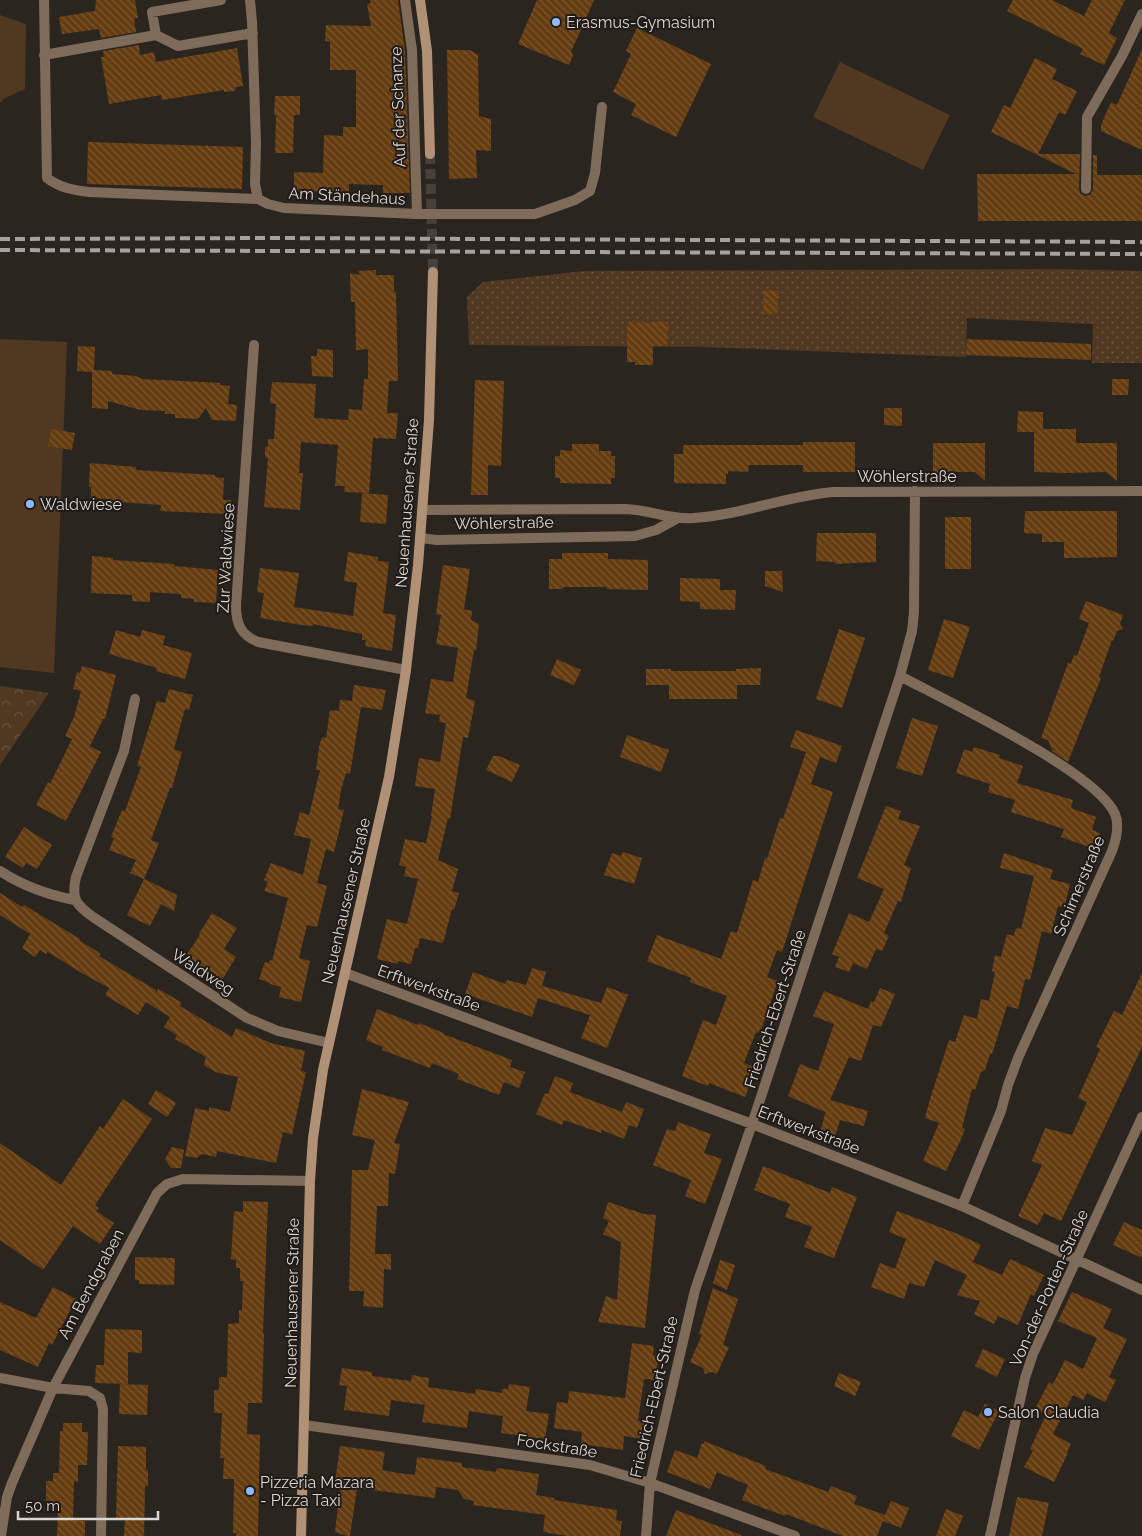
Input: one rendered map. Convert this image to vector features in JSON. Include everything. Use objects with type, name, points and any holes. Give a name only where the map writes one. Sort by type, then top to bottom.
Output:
[{"type":"main road","name":"Auf der Schanze","points":[[420,0],[427,51],[430,154]]},
{"type":"main road","name":"Neuenhausener Straße","points":[[301,1536],[310,1182],[315,1116],[329,1043],[388,777],[406,670],[422,510],[431,368],[433,272]]},
{"type":"street","name":"Am Ständehaus","points":[[44,0],[47,178],[68,190],[258,199],[284,208],[417,214],[535,214],[575,200],[590,191],[595,173],[602,107]]},
{"type":"street","points":[[156,35],[152,12],[221,0]]},
{"type":"street","points":[[250,0],[253,33],[256,143],[255,184],[258,199]]},
{"type":"street","name":"Auf der Schanze","points":[[405,0],[412,50],[417,214]]},
{"type":"street","points":[[1086,189],[1087,117],[1142,14]]},
{"type":"street","points":[[44,55],[156,35],[178,46],[253,33]]},
{"type":"street","name":"Zur Waldwiese","points":[[254,345],[236,606],[237,623],[247,636],[258,642],[406,670]]},
{"type":"street","name":"Wöhlerstraße","points":[[422,510],[626,509],[652,512],[676,519],[724,514],[814,494],[915,491],[1142,491]]},
{"type":"street","name":"Friedrich-Ebert-Straße","points":[[646,1536],[650,1483],[695,1290],[900,676],[913,622],[915,491]]},
{"type":"street","name":"Wöhlerstraße","points":[[420,538],[437,540],[635,536],[656,530],[676,519]]},
{"type":"street","name":"Schirnerstraße","points":[[900,676],[1022,742],[1075,774],[1102,796],[1116,816],[1117,826],[1112,852],[1018,1058],[1001,1111],[962,1206]]},
{"type":"street","points":[[0,871],[31,888],[75,900],[76,877],[124,751],[135,699]]},
{"type":"street","name":"Waldweg","points":[[75,900],[93,918],[247,1018],[278,1031],[329,1043]]},
{"type":"street","name":"Erftwerkstraße","points":[[345,973],[752,1124],[962,1206],[1142,1290]]},
{"type":"street","name":"Von-der-Porten-Straße","points":[[990,1536],[1029,1365],[1042,1332],[1142,1118]]},
{"type":"street","name":"Am Bendgraben","points":[[1,1536],[12,1483],[53,1388],[157,1193],[167,1184],[183,1179],[310,1182]]},
{"type":"street","points":[[0,1378],[53,1388],[89,1391],[102,1401],[100,1536]]},
{"type":"street","name":"Fockstraße","points":[[304,1425],[568,1461],[610,1470],[795,1536]]},
{"type":"green space","points":[[0,15],[26,24],[25,89],[3,99],[2,102],[0,102]]},
{"type":"green space","points":[[840,62],[950,115],[923,170],[813,117]]},
{"type":"green space","points":[[1053,269],[1142,271],[1142,363],[1092,363],[1093,324],[967,318],[966,357],[702,347],[469,345],[467,297],[483,282],[584,271]]},
{"type":"green space","name":"Waldwiese","points":[[0,339],[67,342],[54,673],[0,667]]},
{"type":"green space","points":[[0,686],[49,693],[0,765]]},
{"type":"building","points":[[96,0],[135,0],[138,18],[134,19],[136,32],[101,38],[99,29],[62,34],[59,17],[95,11]]},
{"type":"building","points":[[370,0],[398,0],[405,51],[410,193],[383,193],[383,185],[349,184],[349,192],[294,191],[294,172],[323,173],[324,135],[343,136],[343,127],[356,127],[356,70],[330,70],[330,42],[325,41],[326,25],[371,26],[367,4],[371,3]]},
{"type":"building","name":"Erasmus-Gymasium","points":[[537,0],[594,0],[571,52],[573,55],[569,65],[518,44]]},
{"type":"building","points":[[1013,0],[1052,0],[1084,16],[1092,0],[1125,0],[1109,33],[1117,38],[1104,65],[1080,54],[1083,49],[1007,11]]},
{"type":"building","points":[[637,28],[711,64],[676,137],[631,115],[636,104],[613,92],[631,54],[626,51]]},
{"type":"building","points":[[139,45],[140,55],[154,52],[156,62],[237,48],[243,86],[236,87],[235,91],[224,92],[224,90],[162,100],[161,95],[109,104],[101,57],[104,57],[103,51]]},
{"type":"building","points":[[1142,49],[1142,150],[1101,131],[1101,125],[1111,102],[1117,105]]},
{"type":"building","points":[[447,50],[470,50],[478,55],[479,116],[491,119],[491,151],[476,150],[477,178],[449,179]]},
{"type":"building","points":[[1035,58],[1057,69],[1052,79],[1077,91],[1065,115],[1059,112],[1038,154],[1080,154],[1079,189],[1080,193],[1085,196],[1090,195],[1093,190],[1093,155],[1097,155],[1097,175],[1142,175],[1142,221],[978,221],[977,174],[1076,174],[991,132],[1004,105],[1010,108]]},
{"type":"building","points":[[275,96],[300,96],[300,115],[294,115],[293,153],[275,153]]},
{"type":"building","points":[[88,142],[243,147],[242,189],[87,184]]},
{"type":"building","points":[[376,270],[376,275],[394,275],[398,381],[389,381],[387,413],[398,413],[396,439],[373,438],[369,493],[344,492],[345,486],[335,486],[338,445],[301,442],[299,473],[303,473],[300,510],[264,507],[268,459],[265,456],[265,448],[268,446],[268,439],[274,439],[276,404],[270,403],[272,382],[316,384],[314,418],[348,420],[349,409],[362,410],[364,379],[368,379],[368,349],[356,350],[355,302],[351,302],[350,273],[360,275],[358,271]]},
{"type":"building","points":[[764,290],[779,291],[777,314],[763,314]]},
{"type":"building","points":[[652,321],[668,322],[667,346],[653,346],[653,365],[635,365],[635,362],[627,362],[627,322],[652,323]]},
{"type":"building","points":[[967,339],[1091,344],[1091,360],[966,355]]},
{"type":"building","points":[[78,346],[95,347],[94,370],[112,371],[112,374],[136,376],[143,379],[220,383],[220,385],[230,386],[228,404],[237,405],[236,421],[212,420],[206,408],[198,419],[175,418],[175,414],[165,414],[165,411],[141,410],[108,401],[108,409],[92,408],[92,372],[77,371]]},
{"type":"building","points":[[317,349],[333,350],[333,377],[312,376],[311,356],[317,356]]},
{"type":"building","points":[[1112,379],[1129,379],[1128,395],[1112,395]]},
{"type":"building","points":[[475,380],[504,381],[501,466],[488,465],[488,495],[471,495]]},
{"type":"building","points":[[884,408],[902,408],[902,426],[884,425]]},
{"type":"building","points":[[1018,411],[1043,412],[1043,429],[1076,429],[1076,443],[1117,443],[1117,481],[1106,472],[1034,472],[1034,432],[1017,432]]},
{"type":"building","points":[[51,429],[75,433],[72,450],[48,446]]},
{"type":"building","points":[[803,442],[855,442],[855,472],[803,472],[803,465],[749,465],[748,472],[728,471],[728,474],[726,474],[726,484],[674,483],[674,454],[683,454],[683,445],[803,445]]},
{"type":"building","points":[[933,443],[985,443],[985,481],[975,472],[944,472],[933,482]]},
{"type":"building","points":[[572,444],[599,444],[599,451],[611,451],[611,456],[615,456],[615,478],[611,478],[611,484],[560,483],[560,478],[555,478],[555,456],[560,456],[560,450],[572,451]]},
{"type":"building","points":[[90,463],[136,467],[136,470],[215,475],[215,477],[224,478],[223,500],[231,500],[230,514],[160,511],[161,505],[91,498],[91,487],[89,487]]},
{"type":"building","points":[[362,493],[388,495],[386,524],[360,522]]},
{"type":"building","points":[[1025,511],[1117,511],[1117,557],[1064,558],[1064,542],[1042,542],[1042,534],[1024,533]]},
{"type":"building","points":[[945,517],[971,517],[971,569],[945,569]]},
{"type":"building","points":[[817,533],[876,533],[876,562],[835,564],[835,562],[816,561]]},
{"type":"building","points":[[348,552],[378,557],[378,561],[389,562],[383,613],[396,615],[392,651],[365,646],[366,640],[362,640],[362,634],[313,624],[313,626],[301,625],[260,618],[264,593],[257,592],[260,568],[299,573],[294,607],[353,616],[357,583],[344,581]]},
{"type":"building","points":[[562,553],[608,553],[608,559],[648,560],[648,590],[608,589],[606,587],[549,589],[549,559],[562,559]]},
{"type":"building","points":[[92,556],[113,558],[113,560],[174,564],[174,566],[218,570],[216,603],[194,602],[194,599],[181,598],[181,594],[150,592],[150,602],[132,601],[132,595],[91,593]]},
{"type":"building","points":[[443,565],[470,569],[464,609],[472,611],[471,620],[479,624],[476,650],[474,650],[466,698],[475,701],[468,738],[463,737],[450,819],[448,818],[438,860],[458,869],[452,891],[459,893],[454,910],[452,909],[443,943],[420,938],[411,964],[398,961],[398,964],[377,959],[387,919],[407,924],[418,879],[404,876],[406,867],[399,865],[405,839],[426,843],[435,789],[415,786],[419,758],[440,762],[446,723],[439,722],[440,715],[425,713],[431,679],[453,682],[458,648],[436,644],[441,615],[436,614]]},
{"type":"building","points":[[765,571],[782,571],[783,592],[765,586]]},
{"type":"building","points":[[680,578],[720,579],[720,590],[736,590],[735,610],[700,609],[700,602],[680,601]]},
{"type":"building","points":[[1086,601],[1123,615],[1120,624],[1123,629],[1117,631],[1112,640],[1099,677],[1101,678],[1068,762],[1053,752],[1048,740],[1041,738],[1068,663],[1071,664],[1074,655],[1077,656],[1089,623],[1079,619]]},
{"type":"building","points":[[944,619],[970,627],[953,678],[928,670]]},
{"type":"building","points":[[839,629],[865,638],[842,708],[816,699]]},
{"type":"building","points":[[116,630],[140,637],[142,630],[165,636],[163,645],[192,653],[185,679],[156,671],[157,668],[109,654]]},
{"type":"building","points":[[557,659],[581,670],[574,685],[550,675]]},
{"type":"building","points":[[82,666],[116,675],[105,719],[103,719],[90,746],[101,752],[66,821],[36,805],[48,782],[50,784],[72,739],[65,736],[74,717],[81,691],[73,689],[77,672],[80,673]]},
{"type":"building","points":[[761,668],[760,685],[737,685],[737,699],[669,699],[669,685],[646,685],[646,669],[736,671],[736,669]]},
{"type":"building","points":[[354,685],[386,690],[382,710],[361,707],[350,774],[346,773],[341,790],[338,809],[344,810],[334,852],[326,849],[317,883],[327,886],[317,927],[307,925],[299,958],[310,961],[301,1002],[279,997],[281,987],[259,979],[265,962],[269,963],[270,960],[272,961],[288,898],[264,891],[268,882],[264,880],[271,863],[303,875],[311,839],[294,835],[300,812],[309,815],[320,770],[316,770],[319,747],[322,737],[326,738],[330,710],[339,711],[340,700],[352,701]]},
{"type":"building","points":[[169,689],[193,695],[189,710],[185,709],[174,749],[182,752],[172,788],[170,788],[151,840],[159,843],[144,879],[130,873],[136,860],[109,850],[114,838],[111,837],[122,810],[125,811],[141,767],[137,766],[157,701],[165,703]]},
{"type":"building","points":[[912,718],[938,726],[922,776],[896,768]]},
{"type":"building","points":[[796,730],[842,746],[836,763],[820,757],[811,784],[833,792],[782,952],[777,950],[767,977],[778,981],[760,1033],[756,1032],[744,1063],[756,1068],[745,1097],[709,1083],[708,1086],[682,1076],[703,1020],[716,1025],[727,996],[690,982],[691,978],[647,961],[657,935],[721,959],[731,931],[737,933],[753,880],[758,882],[765,858],[767,859],[780,818],[783,819],[806,752],[790,747]]},
{"type":"building","points":[[627,735],[669,750],[661,772],[620,757]]},
{"type":"building","points":[[974,747],[1000,755],[999,758],[1023,766],[1017,783],[1073,800],[1071,808],[1096,817],[1092,830],[1100,833],[1095,849],[1061,837],[1064,829],[1011,812],[1015,800],[988,792],[990,784],[956,773],[964,749],[972,752]]},
{"type":"building","points":[[493,756],[499,756],[520,765],[512,782],[486,770]]},
{"type":"building","points":[[886,806],[901,811],[898,819],[920,826],[904,865],[911,868],[901,902],[898,901],[884,933],[889,936],[882,951],[876,949],[867,969],[853,963],[849,972],[835,967],[839,957],[832,954],[849,913],[869,922],[884,889],[857,878]]},
{"type":"building","points":[[24,827],[52,845],[37,869],[26,863],[23,868],[5,857]]},
{"type":"building","points":[[623,852],[642,858],[634,884],[604,875],[612,853],[621,856]]},
{"type":"building","points":[[1004,853],[1053,870],[1050,879],[1070,884],[1064,908],[1058,906],[1051,934],[1042,931],[1030,980],[1025,979],[1018,1009],[1007,1006],[992,1054],[990,1054],[985,1070],[981,1072],[975,1090],[972,1089],[962,1128],[965,1129],[946,1171],[923,1161],[939,1123],[925,1118],[930,1099],[949,1040],[955,1042],[964,1015],[977,1019],[981,999],[989,1001],[995,972],[992,971],[995,955],[1001,957],[1007,934],[1014,936],[1016,928],[1021,929],[1034,876],[1000,868]]},
{"type":"building","points":[[144,879],[177,895],[174,911],[161,904],[150,926],[127,915]]},
{"type":"building","points":[[0,893],[22,907],[24,905],[80,939],[101,954],[99,956],[156,990],[156,993],[158,989],[181,1002],[180,1006],[232,1037],[236,1028],[271,1043],[305,1051],[301,1071],[306,1072],[292,1135],[283,1132],[276,1163],[217,1151],[216,1157],[202,1154],[196,1158],[185,1156],[195,1108],[209,1111],[209,1107],[230,1112],[238,1077],[215,1072],[204,1065],[206,1057],[175,1039],[177,1035],[164,1027],[170,1017],[146,1002],[138,1015],[105,995],[109,988],[48,952],[46,954],[40,950],[35,957],[22,948],[30,934],[0,915]]},
{"type":"building","points":[[212,913],[237,928],[224,949],[236,957],[222,980],[202,968],[198,974],[181,963]]},
{"type":"building","points":[[532,968],[546,972],[542,986],[601,1003],[607,987],[628,995],[607,1048],[581,1038],[590,1015],[538,998],[532,1017],[465,994],[473,972],[505,984],[507,980],[526,985]]},
{"type":"building","points":[[1142,973],[1142,1047],[1061,1221],[1044,1213],[1038,1225],[1018,1216],[1042,1165],[1032,1161],[1045,1128],[1072,1135],[1087,1102],[1078,1098],[1100,1049],[1096,1047],[1114,1011],[1122,1015]]},
{"type":"building","points":[[880,988],[895,994],[881,1027],[873,1025],[861,1061],[849,1057],[830,1100],[868,1111],[864,1126],[840,1120],[835,1137],[820,1133],[827,1106],[825,1112],[788,1096],[800,1064],[818,1071],[834,1024],[813,1016],[824,991],[868,1009],[871,1001],[874,1002]]},
{"type":"building","points":[[377,1009],[418,1025],[419,1023],[512,1060],[510,1067],[525,1072],[519,1088],[504,1082],[499,1095],[457,1079],[459,1074],[432,1063],[430,1068],[382,1050],[383,1047],[366,1040]]},
{"type":"building","points":[[555,1076],[573,1083],[570,1092],[622,1112],[626,1102],[644,1109],[637,1128],[629,1125],[624,1139],[602,1130],[601,1133],[564,1120],[562,1125],[536,1114],[545,1093],[548,1094]]},
{"type":"building","points":[[362,1089],[409,1102],[394,1143],[400,1144],[395,1174],[389,1173],[388,1206],[377,1206],[375,1254],[391,1254],[391,1270],[384,1269],[383,1308],[363,1306],[364,1291],[349,1291],[352,1170],[368,1170],[375,1140],[352,1135]]},
{"type":"building","points":[[156,1090],[176,1103],[167,1117],[148,1104]]},
{"type":"building","points":[[123,1099],[152,1119],[95,1205],[99,1208],[96,1211],[114,1223],[100,1244],[73,1226],[43,1270],[0,1240],[0,1143],[61,1185],[100,1126],[103,1129]]},
{"type":"building","points":[[678,1122],[711,1134],[704,1153],[722,1159],[705,1204],[685,1196],[691,1180],[653,1165],[667,1129],[675,1131]]},
{"type":"building","points":[[172,1147],[184,1150],[181,1168],[171,1168],[165,1159]]},
{"type":"building","points":[[763,1166],[830,1193],[832,1187],[857,1197],[834,1258],[804,1247],[812,1227],[785,1217],[790,1204],[754,1190]]},
{"type":"building","points":[[243,1201],[268,1202],[262,1403],[248,1403],[247,1434],[260,1435],[258,1536],[236,1536],[237,1533],[233,1533],[234,1479],[223,1479],[224,1458],[220,1458],[222,1413],[214,1413],[214,1390],[219,1390],[219,1377],[227,1377],[228,1324],[239,1323],[239,1310],[242,1310],[243,1281],[240,1281],[240,1268],[236,1268],[236,1260],[231,1259],[234,1211],[243,1212]]},
{"type":"building","points":[[608,1202],[644,1214],[656,1215],[645,1328],[598,1322],[606,1296],[617,1300],[621,1242],[603,1234],[609,1221],[603,1218]]},
{"type":"building","points":[[897,1211],[958,1234],[981,1245],[973,1262],[1002,1275],[1010,1259],[1044,1275],[1034,1296],[1031,1294],[1018,1325],[998,1316],[994,1324],[974,1314],[980,1301],[957,1295],[967,1275],[935,1260],[924,1287],[909,1283],[904,1299],[871,1287],[880,1263],[895,1269],[906,1239],[889,1232]]},
{"type":"building","points":[[1124,1222],[1142,1230],[1142,1258],[1113,1245]]},
{"type":"building","points":[[135,1257],[175,1258],[174,1285],[139,1284],[139,1280],[135,1280]]},
{"type":"building","points":[[720,1260],[735,1265],[727,1290],[713,1283]]},
{"type":"building","points":[[53,1287],[76,1299],[52,1345],[49,1343],[38,1367],[0,1350],[0,1302],[36,1318]]},
{"type":"building","points":[[713,1288],[738,1299],[723,1345],[729,1347],[717,1374],[712,1372],[705,1374],[703,1368],[690,1362],[702,1335],[699,1334]]},
{"type":"building","points":[[1072,1292],[1112,1309],[1103,1328],[1127,1339],[1109,1377],[1116,1380],[1105,1402],[1087,1393],[1083,1400],[1073,1395],[1053,1434],[1071,1444],[1054,1482],[1024,1467],[1033,1451],[1030,1449],[1046,1415],[1035,1409],[1049,1382],[1053,1384],[1065,1360],[1083,1369],[1097,1338],[1058,1321]]},
{"type":"building","points":[[105,1329],[142,1330],[142,1353],[128,1352],[128,1384],[95,1383],[96,1365],[104,1365]]},
{"type":"building","points":[[632,1343],[654,1346],[653,1355],[659,1356],[655,1380],[644,1379],[638,1421],[646,1422],[644,1439],[624,1436],[623,1450],[581,1444],[582,1432],[554,1428],[557,1402],[568,1403],[569,1391],[625,1398]]},
{"type":"building","points":[[983,1349],[1005,1359],[997,1377],[975,1366]]},
{"type":"building","points":[[342,1368],[372,1372],[372,1376],[411,1381],[412,1375],[429,1378],[428,1387],[475,1394],[476,1389],[502,1393],[502,1389],[508,1389],[509,1384],[530,1387],[526,1411],[549,1414],[545,1439],[501,1433],[503,1416],[469,1411],[467,1428],[422,1422],[425,1405],[391,1400],[389,1416],[344,1410],[347,1386],[339,1385]]},
{"type":"building","points":[[839,1373],[861,1382],[855,1396],[834,1386]]},
{"type":"building","points":[[120,1384],[148,1385],[147,1415],[119,1414]]},
{"type":"building","points":[[985,1404],[999,1411],[979,1450],[951,1436],[964,1410],[978,1417]]},
{"type":"building","points":[[63,1423],[82,1423],[82,1432],[88,1432],[87,1465],[78,1465],[78,1482],[74,1481],[73,1520],[85,1521],[85,1536],[57,1536],[58,1503],[46,1503],[46,1481],[53,1481],[53,1473],[59,1473],[60,1431],[63,1431]]},
{"type":"building","points":[[704,1441],[766,1466],[765,1469],[828,1492],[831,1486],[857,1496],[854,1504],[885,1515],[891,1501],[909,1508],[901,1528],[883,1521],[877,1536],[843,1536],[786,1514],[785,1516],[742,1500],[748,1485],[717,1472],[710,1489],[667,1472],[675,1450],[697,1458]]},
{"type":"building","points":[[118,1446],[146,1447],[148,1486],[145,1486],[144,1536],[124,1536],[125,1519],[116,1519]]},
{"type":"building","points":[[340,1446],[385,1452],[382,1470],[398,1473],[415,1475],[417,1457],[462,1463],[462,1467],[496,1472],[497,1468],[539,1474],[536,1495],[554,1498],[554,1500],[617,1510],[616,1520],[622,1521],[620,1536],[568,1536],[543,1532],[545,1515],[473,1505],[474,1501],[464,1499],[458,1490],[436,1487],[435,1498],[357,1488],[350,1536],[347,1536],[335,1532],[340,1490],[334,1489]]},
{"type":"building","points":[[1017,1497],[1049,1503],[1042,1536],[1009,1536]]},
{"type":"building","points":[[946,1509],[963,1516],[955,1536],[936,1536]]},
{"type":"building","points":[[676,1510],[741,1535],[741,1536],[666,1536]]},
{"type":"tunnel","points":[[430,154],[433,272]]},
{"type":"railway","points":[[0,239],[269,238],[1142,242]]},
{"type":"railway","points":[[0,250],[1142,254]]},
{"type":"place","name":"Erasmus-Gymasium","points":[[556,22]]},
{"type":"place","name":"Waldwiese","points":[[30,504]]},
{"type":"place","name":"Salon Claudia","points":[[988,1412]]},
{"type":"place","name":"Pizzeria Mazara - Pizza Taxi","points":[[250,1491]]}]
